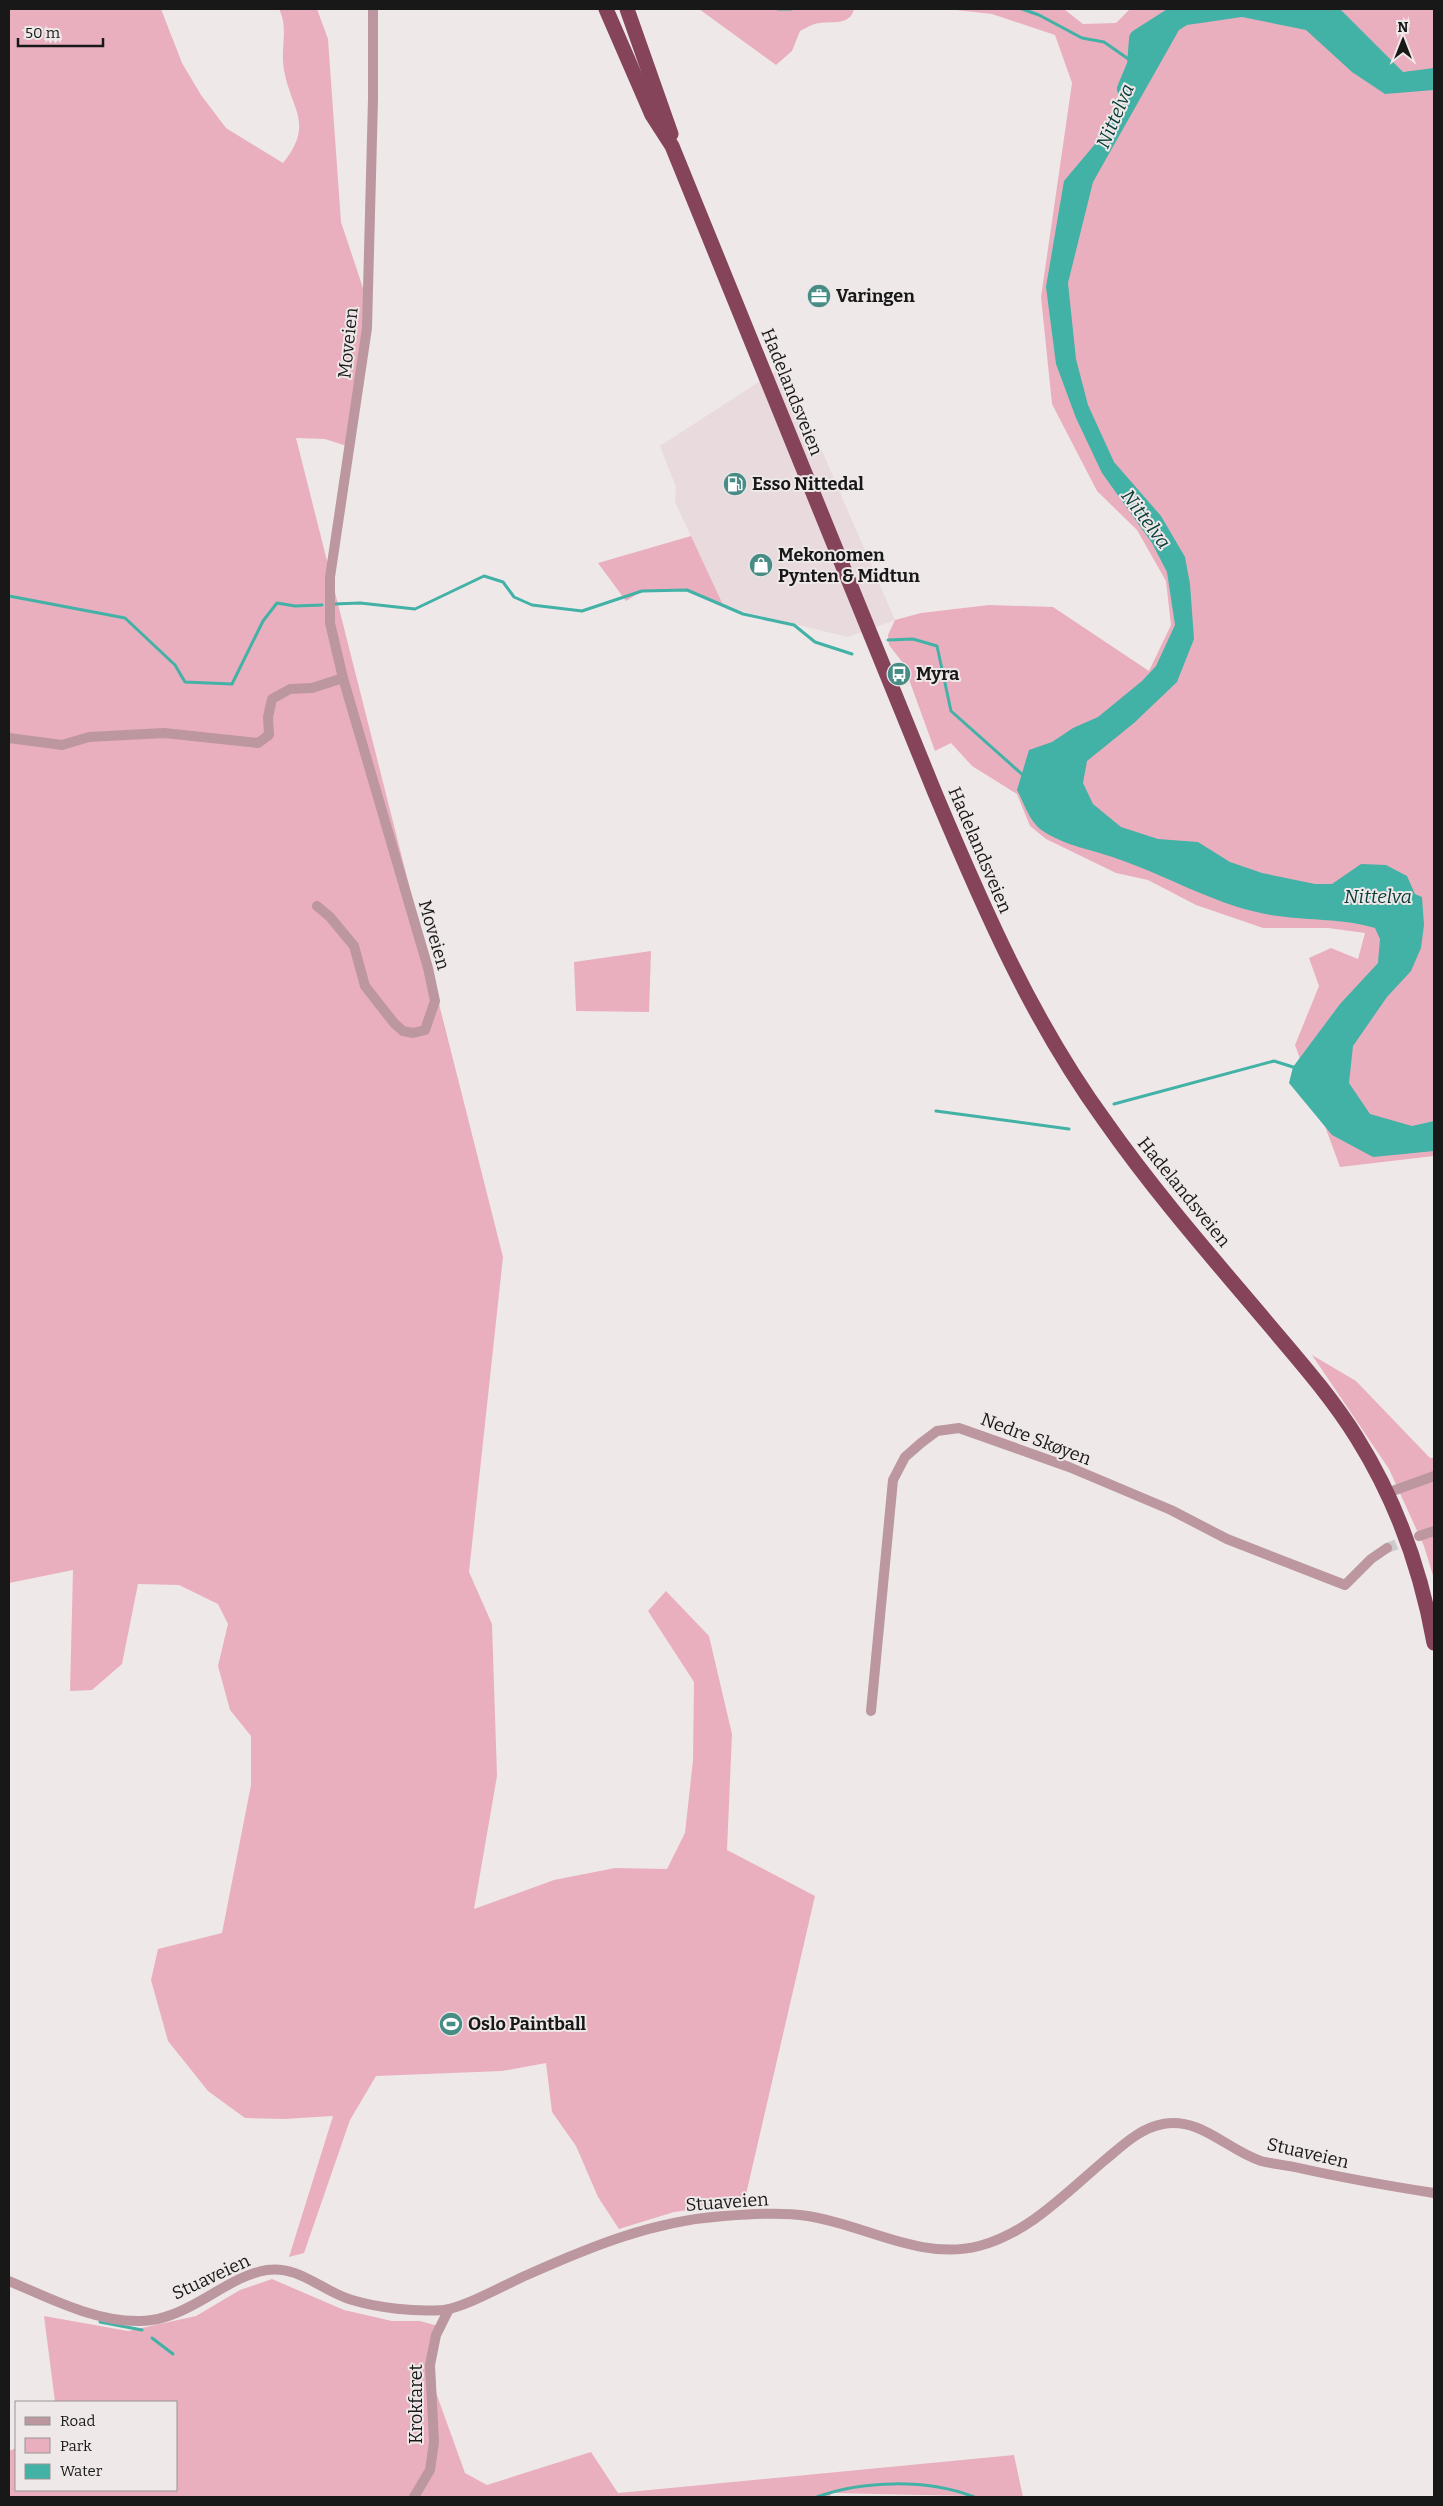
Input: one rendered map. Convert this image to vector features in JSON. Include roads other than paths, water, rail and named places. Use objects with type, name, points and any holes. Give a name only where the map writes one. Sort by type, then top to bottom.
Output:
[{"type":"highway","name":"Hadelandsveien","points":[[606,9],[652,114],[672,146],[932,785],[985,911],[1026,993],[1064,1060],[1109,1127],[1152,1184],[1325,1392],[1357,1438],[1387,1493],[1416,1564],[1434,1643]]},
{"type":"highway","name":"Hadelandsveien","points":[[627,9],[670,131],[672,146]]},
{"type":"street","name":"Moveien","points":[[317,906],[330,917],[354,946],[366,986],[394,1023],[403,1031],[413,1033],[424,1030],[435,1001],[428,968],[344,678],[330,623],[330,577],[367,328],[374,99],[373,9]]},
{"type":"street","points":[[9,738],[62,745],[89,738],[164,733],[258,744],[269,735],[268,717],[272,699],[290,689],[312,688],[344,678]]},
{"type":"street","name":"Nedre Skøyen","points":[[871,1711],[893,1480],[906,1457],[937,1430],[959,1428],[1060,1464],[1171,1510],[1227,1539],[1345,1585],[1371,1559],[1387,1548]]},
{"type":"street","points":[[1387,1493],[1434,1476]]},
{"type":"street","points":[[1419,1536],[1434,1531]]},
{"type":"street","name":"Stuaveien","points":[[9,2282],[78,2309],[138,2322],[178,2312],[253,2274],[276,2269],[299,2274],[349,2300],[390,2307],[449,2309],[612,2239],[686,2220],[763,2214],[793,2214],[839,2223],[908,2245],[932,2249],[958,2250],[984,2244],[1012,2233],[1049,2208],[1128,2141],[1150,2127],[1165,2123],[1196,2127],[1218,2136],[1261,2161],[1368,2182],[1434,2192]]},
{"type":"street","name":"Krokfaret","points":[[414,2497],[430,2470],[434,2442],[430,2365],[436,2335],[449,2309]]},
{"type":"water","name":"Nittelva","points":[[1182,9],[1340,9],[1403,72],[1434,68],[1434,90],[1385,94],[1352,72],[1306,30],[1242,17],[1187,25],[1179,30],[1093,182],[1068,283],[1076,359],[1088,405],[1114,462],[1161,516],[1185,557],[1190,584],[1194,639],[1177,682],[1134,723],[1087,761],[1083,783],[1093,804],[1121,827],[1158,839],[1198,842],[1230,862],[1262,873],[1315,884],[1332,884],[1361,864],[1386,865],[1407,876],[1415,894],[1422,897],[1424,925],[1421,948],[1411,971],[1387,997],[1353,1046],[1349,1083],[1370,1114],[1412,1126],[1434,1121],[1434,1151],[1373,1157],[1332,1135],[1289,1083],[1293,1067],[1340,1004],[1378,963],[1380,939],[1375,928],[1338,921],[1278,916],[1237,907],[1140,867],[1069,844],[1049,835],[1036,825],[1017,790],[1029,750],[1052,742],[1073,728],[1098,717],[1142,681],[1156,666],[1175,625],[1167,572],[1152,543],[1102,473],[1076,418],[1056,364],[1046,287],[1064,181],[1106,131],[1150,38]]},
{"type":"waterway","points":[[778,9],[791,9]]},
{"type":"waterway","points":[[1022,9],[1039,15],[1082,38],[1104,42],[1137,65]]},
{"type":"waterway","name":"Nittelva","points":[[1127,89],[1137,65],[1139,39],[1186,9]]},
{"type":"waterway","points":[[334,604],[360,603],[415,609],[484,576],[503,582],[514,597],[532,605],[582,611],[642,591],[687,590],[743,614],[794,625],[815,642],[852,654]]},
{"type":"waterway","points":[[9,596],[125,618],[175,665],[185,682],[232,684],[263,621],[277,603],[295,606],[322,605]]},
{"type":"waterway","points":[[888,640],[913,639],[937,646],[951,711],[1024,776]]},
{"type":"waterway","points":[[1114,1104],[1274,1061],[1293,1067]]},
{"type":"waterway","points":[[936,1111],[1069,1129]]},
{"type":"waterway","points":[[100,2322],[142,2330]]},
{"type":"waterway","points":[[152,2338],[173,2354]]},
{"type":"waterway","points":[[817,2497],[854,2487],[895,2484],[936,2487],[974,2497]]},
{"type":"tunnel","points":[[1387,1548],[1411,1539]]},
{"type":"place","name":"Varingen","points":[[819,296]]},
{"type":"place","name":"Esso Nittedal","points":[[735,484]]},
{"type":"place","name":"Mekonomen Pynten & Midtun","points":[[761,565]]},
{"type":"place","name":"Myra","points":[[899,674]]},
{"type":"place","name":"Oslo Paintball","points":[[451,2024]]}]
